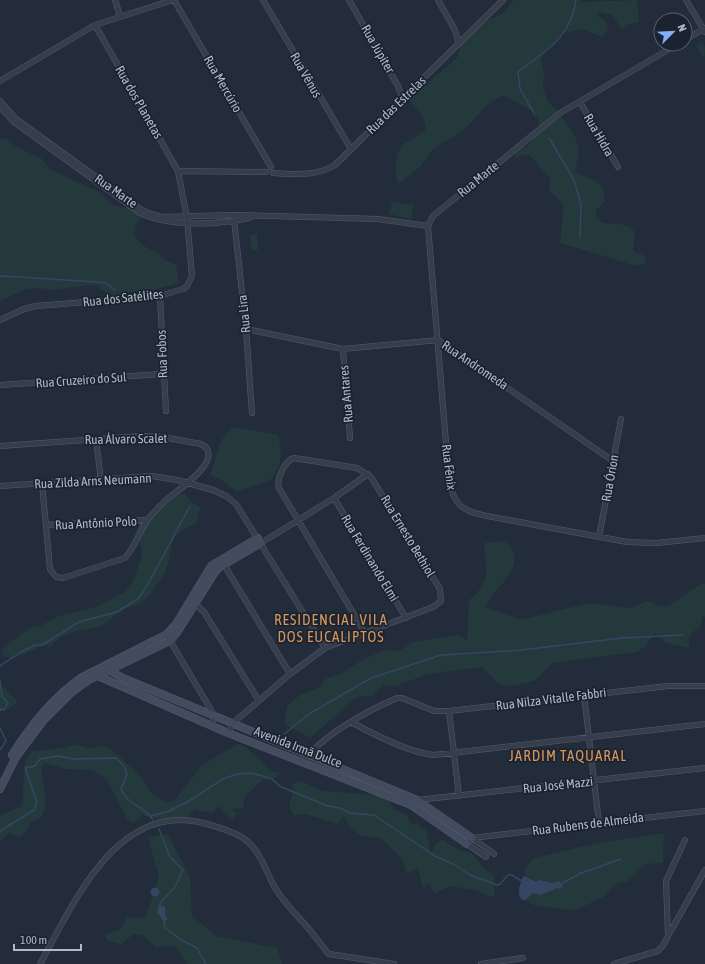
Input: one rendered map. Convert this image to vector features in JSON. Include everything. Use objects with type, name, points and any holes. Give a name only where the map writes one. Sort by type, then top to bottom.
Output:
[{"type":"street","points":[[114,0],[120,16]]},
{"type":"street","points":[[0,81],[95,26],[120,16],[174,0]]},
{"type":"street","name":"Rua Mercúrio","points":[[174,0],[272,170]]},
{"type":"street","name":"Rua Vênus","points":[[263,0],[351,149]]},
{"type":"street","name":"Rua Júpiter","points":[[349,0],[398,86],[403,100]]},
{"type":"street","points":[[438,0],[455,30],[459,44]]},
{"type":"street","name":"Rua das Estrelas","points":[[191,170],[266,172],[270,174],[272,170],[303,175],[322,171],[335,165],[403,100],[503,0]]},
{"type":"street","points":[[686,0],[704,30],[693,36]]},
{"type":"street","name":"Rua dos Planetas","points":[[95,26],[178,171],[181,179]]},
{"type":"street","name":"Rua Marte","points":[[0,101],[16,119],[136,206],[148,213],[162,217],[213,222],[255,216],[378,219],[428,226],[433,216],[560,113],[664,52]]},
{"type":"street","name":"Rua Hidra","points":[[580,102],[618,167]]},
{"type":"street","name":"Rua Marte","points":[[0,108],[14,122],[140,213],[162,221],[187,220],[212,215],[234,218]]},
{"type":"street","points":[[178,171],[191,170]]},
{"type":"street","points":[[181,179],[191,170]]},
{"type":"street","name":"Rua dos Satélites","points":[[0,320],[24,308],[160,296],[183,289],[190,281],[192,270],[181,179]]},
{"type":"street","points":[[212,215],[213,222]]},
{"type":"street","name":"Rua Lira","points":[[234,218],[246,329],[252,413]]},
{"type":"street","name":"Rua Fênix","points":[[428,226],[449,479],[454,499],[467,510],[482,515],[627,542],[647,543],[705,538]]},
{"type":"street","name":"Rua Fobos","points":[[160,296],[162,374],[166,411]]},
{"type":"street","name":"Rua Andromeda","points":[[246,329],[343,349],[438,340],[613,460]]},
{"type":"street","name":"Rua Antares","points":[[343,349],[350,438]]},
{"type":"street","name":"Rua Cruzeiro do Sul","points":[[0,385],[162,374]]},
{"type":"street","name":"Rua Órion","points":[[599,537],[621,419]]},
{"type":"street","name":"Rua Álvaro Scalet","points":[[0,446],[96,439],[162,437],[201,444],[207,449],[208,457],[204,466],[188,484]]},
{"type":"street","points":[[96,439],[100,481]]},
{"type":"street","points":[[0,789],[16,757],[42,712],[56,698],[76,681],[106,669],[168,638],[172,630],[193,602],[211,566],[223,562],[259,540],[298,520],[334,498],[368,474],[357,468],[292,458],[286,462],[278,485],[298,520],[365,633]]},
{"type":"street","name":"Rua Ernesto Bethiol","points":[[368,474],[375,482],[440,589],[441,600],[434,607],[406,618]]},
{"type":"street","name":"Rua Zilda Arns Neumann","points":[[0,486],[100,481],[152,476],[213,490],[231,499],[259,540],[325,648]]},
{"type":"street","points":[[42,483],[50,569],[56,577],[63,578],[125,558],[147,520],[165,501],[188,484]]},
{"type":"street","name":"Rua Ferdinando Elmi","points":[[334,498],[406,618]]},
{"type":"street","name":"Rua Antônio Polo","points":[[46,525],[147,520]]},
{"type":"street","points":[[223,562],[290,674]]},
{"type":"street","points":[[193,602],[204,612],[259,700]]},
{"type":"street","points":[[228,732],[233,723],[259,700],[290,674],[325,648],[406,618]]},
{"type":"street","points":[[168,638],[214,715],[212,725]]},
{"type":"street","name":"Avenida Irmã Dulce","points":[[106,669],[233,723],[306,759]]},
{"type":"street","name":"Avenida Irmã Dulce","points":[[95,674],[228,732],[306,759],[415,803],[469,841],[494,854]]},
{"type":"street","name":"Rua Nilza Vitalle Fabbri","points":[[351,722],[400,698],[434,711],[449,711],[668,686],[705,686]]},
{"type":"street","points":[[584,695],[599,823]]},
{"type":"street","points":[[449,711],[459,796]]},
{"type":"street","points":[[306,759],[325,740],[351,722],[374,734],[423,753],[434,755],[705,724]]},
{"type":"street","points":[[0,780],[8,764],[28,738]]},
{"type":"street","name":"Rua José Mazzi","points":[[415,803],[459,796],[705,768]]},
{"type":"street","name":"Rua Rubens de Almeida","points":[[469,841],[599,823],[705,811]]},
{"type":"street","points":[[40,964],[80,892],[104,861],[126,838],[150,824],[187,820],[226,830],[247,841],[259,855],[282,899],[329,954],[394,964]]},
{"type":"street","points":[[668,936],[666,881],[685,840]]},
{"type":"street","name":"Avenida Irmã Dulce","points":[[469,841],[486,857]]},
{"type":"street","points":[[614,964],[658,951],[664,944],[705,870]]},
{"type":"street","points":[[481,964],[523,958]]},
{"type":"green space","points":[[514,0],[579,0],[582,2],[637,0],[639,22],[626,25],[622,30],[612,15],[600,12],[598,16],[607,23],[608,28],[605,35],[601,37],[582,29],[561,34],[554,46],[543,54],[541,61],[544,73],[543,88],[548,102],[559,112],[576,138],[579,152],[575,172],[595,180],[602,187],[605,201],[596,211],[596,217],[603,223],[620,224],[632,229],[635,232],[633,251],[645,256],[646,263],[636,266],[560,243],[564,205],[549,190],[550,178],[529,155],[522,155],[515,159],[515,149],[528,146],[538,128],[539,121],[536,114],[508,97],[501,96],[488,104],[464,130],[433,149],[421,166],[398,184],[395,168],[400,149],[406,142],[426,129],[420,113],[408,100],[457,58],[461,43],[487,21],[502,14]]},
{"type":"green space","points":[[702,42],[705,48],[704,59],[696,45]]},
{"type":"green space","points":[[0,139],[6,139],[17,147],[41,158],[50,169],[99,192],[112,205],[133,209],[142,219],[137,223],[134,235],[144,246],[159,254],[163,259],[176,265],[179,283],[154,290],[120,293],[111,296],[96,286],[89,285],[53,290],[39,288],[26,289],[0,301]]},
{"type":"green space","points":[[392,202],[414,205],[411,219],[389,214]]},
{"type":"green space","points":[[257,234],[258,250],[251,250],[250,235]]},
{"type":"green space","points":[[233,427],[278,435],[281,453],[277,469],[270,480],[237,492],[223,481],[210,475],[222,439]]},
{"type":"green space","points":[[179,494],[185,494],[192,503],[200,507],[196,524],[180,532],[176,536],[173,541],[166,570],[151,594],[141,603],[124,609],[101,626],[72,632],[61,637],[51,646],[45,646],[20,656],[8,657],[2,655],[1,651],[4,647],[31,627],[40,626],[59,616],[96,607],[125,592],[133,581],[142,556],[139,536],[162,507],[173,497]]},
{"type":"green space","points":[[505,541],[512,550],[515,558],[513,566],[509,575],[485,607],[521,620],[589,603],[631,608],[648,601],[657,605],[668,606],[702,583],[705,584],[705,617],[703,616],[700,627],[689,635],[689,648],[666,643],[655,633],[645,647],[637,652],[552,663],[534,681],[512,686],[499,684],[482,667],[428,674],[396,686],[383,685],[372,696],[357,697],[310,738],[284,724],[287,706],[301,694],[321,687],[325,679],[340,674],[364,659],[385,650],[400,651],[412,642],[457,635],[467,640],[469,600],[477,593],[485,581],[486,568],[484,543]]},
{"type":"green space","points":[[0,683],[18,702],[9,709],[0,709]]},
{"type":"green space","points":[[75,744],[86,748],[105,746],[112,750],[139,774],[152,793],[166,803],[175,800],[202,765],[237,744],[246,747],[273,772],[281,772],[276,778],[263,780],[245,797],[243,808],[232,809],[237,814],[233,820],[219,806],[213,813],[195,810],[186,818],[156,819],[142,815],[133,824],[126,817],[106,778],[91,770],[65,769],[45,763],[41,768],[46,801],[43,813],[38,819],[31,822],[20,837],[9,833],[0,842],[0,816],[22,806],[25,761],[31,751],[65,748]]},
{"type":"green space","points":[[301,781],[323,791],[379,795],[389,801],[395,810],[406,814],[412,825],[418,823],[421,829],[426,828],[431,854],[436,843],[443,840],[461,851],[471,852],[486,870],[494,875],[495,895],[492,897],[474,890],[450,886],[435,894],[428,883],[423,888],[418,869],[407,873],[402,859],[381,838],[368,837],[358,834],[350,828],[344,816],[338,824],[305,814],[293,815],[289,805],[293,793],[292,784]]},
{"type":"green space","points":[[664,833],[663,863],[645,864],[628,881],[615,884],[602,898],[575,910],[536,906],[521,899],[544,886],[525,875],[525,868],[534,858],[597,843]]},
{"type":"green space","points":[[168,834],[190,877],[192,916],[216,936],[277,948],[282,964],[187,964],[175,947],[167,946],[156,948],[143,935],[134,934],[121,944],[108,941],[104,934],[120,930],[127,917],[145,918],[159,878],[148,837]]},
{"type":"water","points":[[525,876],[537,882],[539,880],[552,883],[559,881],[563,886],[561,889],[557,888],[540,895],[533,893],[525,900],[522,900],[519,895],[519,889],[523,877]]},
{"type":"water","points":[[155,887],[160,892],[155,897],[150,892]]},
{"type":"water","points":[[159,905],[165,907],[165,915],[168,919],[164,922],[157,912]]},
{"type":"waterway","points":[[535,115],[520,89],[518,72],[547,50],[563,34],[569,24],[576,0]]},
{"type":"waterway","points":[[549,138],[574,180],[581,204],[580,237]]},
{"type":"waterway","points":[[0,276],[98,282],[106,283],[115,290]]},
{"type":"waterway","points":[[0,666],[21,652],[35,645],[42,645],[79,622],[117,612],[139,598],[190,506]]},
{"type":"waterway","points":[[284,734],[309,714],[371,678],[441,655],[521,650],[622,638],[683,635]]},
{"type":"waterway","points":[[0,681],[2,697],[8,703],[4,710],[1,709],[0,711]]},
{"type":"waterway","points":[[0,728],[6,741],[0,750]]},
{"type":"waterway","points":[[0,831],[34,810],[37,802],[25,768],[35,766],[40,759],[58,756],[74,759],[116,758],[123,765],[127,774],[121,789],[124,795],[145,811],[153,820]]},
{"type":"waterway","points":[[151,816],[169,811],[189,801],[223,779],[237,774],[252,773],[272,779],[281,787],[328,806],[340,808],[350,813],[374,815],[435,856],[455,865],[470,875],[497,885],[500,884],[508,875],[512,875],[523,882]]},
{"type":"waterway","points":[[159,829],[170,857],[183,870],[175,887],[160,903],[160,905]]},
{"type":"waterway","points":[[561,884],[581,873],[621,859]]},
{"type":"waterway","points":[[164,921],[165,928],[183,941],[197,948],[206,964]]},
{"type":"district","name":"RESIDENCIAL VILA DOS EUCALIPTOS","points":[[331,628]]},
{"type":"district","name":"JARDIM TAQUARAL","points":[[568,755]]}]
